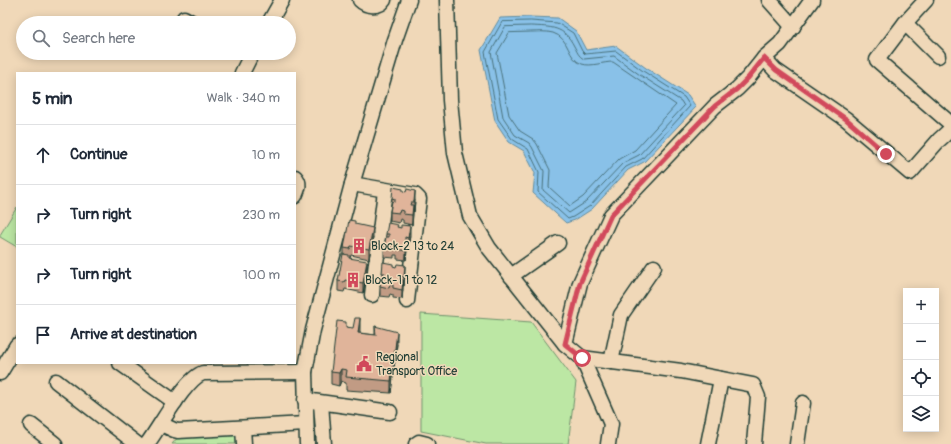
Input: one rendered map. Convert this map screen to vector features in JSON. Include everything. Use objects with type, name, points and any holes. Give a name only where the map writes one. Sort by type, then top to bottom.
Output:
[{"type":"street","points":[[273,16],[282,0]]},
{"type":"street","points":[[360,0],[371,6],[378,5],[384,0]]},
{"type":"street","points":[[307,444],[305,372],[313,330],[352,184],[395,40],[409,0]]},
{"type":"street","points":[[447,0],[450,100],[456,153],[470,216],[479,232],[511,276],[565,344],[582,358],[611,424],[608,444]]},
{"type":"street","points":[[769,0],[793,27]]},
{"type":"street","points":[[565,344],[580,283],[611,215],[715,106],[737,89],[764,58],[780,44],[812,0]]},
{"type":"street","points":[[926,0],[877,60],[951,124]]},
{"type":"street","points":[[906,23],[938,56]]},
{"type":"street","points":[[764,58],[776,70],[846,119],[910,173],[939,140],[951,130]]},
{"type":"street","points":[[242,72],[247,60]]},
{"type":"street","points":[[296,179],[299,184],[296,194]]},
{"type":"street","points":[[352,184],[385,191],[415,195],[420,201],[407,301]]},
{"type":"street","points":[[372,295],[385,191]]},
{"type":"street","points":[[511,276],[558,243]]},
{"type":"street","points":[[611,362],[621,315],[654,267]]},
{"type":"street","points":[[0,373],[16,347]]},
{"type":"street","points":[[582,358],[681,371],[753,385],[758,397],[754,444]]},
{"type":"street","points":[[121,364],[175,402]]},
{"type":"street","points":[[56,381],[147,443],[175,402],[196,377],[203,373],[305,372]]},
{"type":"street","points":[[708,444],[721,379]]},
{"type":"street","points":[[305,400],[390,412]]},
{"type":"street","points":[[321,403],[324,444]]},
{"type":"street","points":[[797,444],[803,403]]},
{"type":"street","points":[[161,424],[178,431],[306,424]]},
{"type":"street","points":[[31,425],[55,444]]},
{"type":"street","points":[[244,428],[244,444]]},
{"type":"street","points":[[416,444],[419,442],[427,444]]},
{"type":"green space","points":[[16,209],[16,246],[0,237]]},
{"type":"green space","points":[[421,314],[531,322],[576,382],[568,444],[486,444],[421,431]]},
{"type":"green space","points":[[239,434],[240,444],[172,444],[180,435]]},
{"type":"water","points":[[500,18],[558,18],[576,31],[586,50],[616,46],[646,68],[688,95],[696,107],[644,162],[628,170],[592,209],[575,220],[566,223],[533,193],[535,173],[524,151],[509,142],[495,121],[481,50]]},
{"type":"building","points":[[393,187],[403,189],[403,191],[406,192],[407,189],[415,191],[414,202],[411,202],[410,205],[413,205],[412,215],[403,214],[403,211],[400,210],[399,213],[390,212],[392,201],[395,202],[395,199],[392,198]]},
{"type":"building","points":[[349,220],[355,221],[355,224],[373,228],[369,249],[351,246],[350,249],[344,248]]},
{"type":"building","points":[[388,223],[398,225],[397,227],[401,228],[401,225],[410,226],[408,238],[405,237],[405,241],[407,241],[406,251],[397,249],[397,246],[394,246],[394,248],[384,247],[386,237],[389,237],[389,234],[386,234]]},
{"type":"building","points":[[343,254],[349,255],[349,258],[367,261],[363,283],[345,280],[344,282],[338,281]]},
{"type":"building","points":[[383,262],[393,264],[393,266],[396,267],[397,264],[405,265],[404,277],[401,276],[400,280],[403,280],[402,290],[393,288],[393,285],[390,285],[389,288],[380,286],[382,276],[385,276],[385,273],[382,273]]},
{"type":"building","name":"Regional Transport Office","points":[[355,318],[360,318],[358,333],[376,335],[375,326],[397,332],[391,381],[346,377],[347,370],[341,369],[339,373],[331,372],[337,321],[346,322],[346,327],[353,328]]},
{"type":"place","name":"Block-2 13 to 24","points":[[359,246]]},
{"type":"place","name":"Block-1 1 to 12","points":[[353,280]]},
{"type":"place","name":"Regional Transport Office","points":[[364,364]]},
{"type":"route","points":[[582,358],[565,344],[580,283],[611,215],[715,106],[737,89],[748,78],[764,58],[776,70],[846,119],[886,154]]}]
